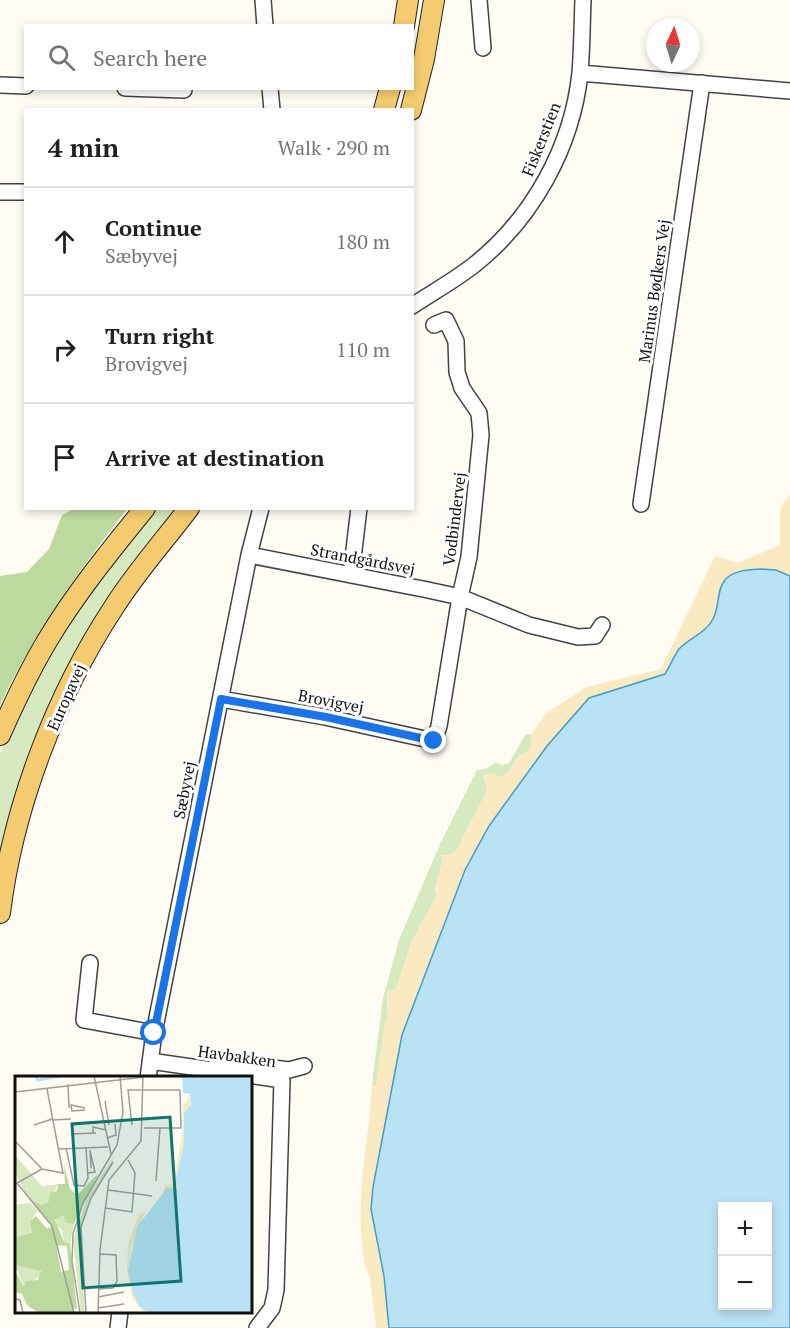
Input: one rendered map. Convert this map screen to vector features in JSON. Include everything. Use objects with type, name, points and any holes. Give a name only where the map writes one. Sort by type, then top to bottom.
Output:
[{"type":"main road","points":[[404,24],[408,0]]},
{"type":"main road","points":[[412,108],[424,59],[434,0]]},
{"type":"main road","points":[[385,108],[389,90]]},
{"type":"main road","points":[[0,735],[46,642],[70,604],[143,510]]},
{"type":"main road","name":"Europavej","points":[[0,913],[15,833],[30,782],[58,711],[83,658],[114,606],[187,510]]},
{"type":"street","points":[[263,0],[265,24]]},
{"type":"street","points":[[479,0],[483,48]]},
{"type":"street","name":"Fiskerstien","points":[[414,305],[472,267],[501,240],[527,211],[549,176],[574,106],[580,73],[583,0]]},
{"type":"street","points":[[580,73],[790,91]]},
{"type":"street","name":"Marinus Bødkers Vej","points":[[641,504],[702,83]]},
{"type":"street","points":[[0,85],[24,86]]},
{"type":"street","points":[[270,90],[272,108]]},
{"type":"street","points":[[0,192],[24,192]]},
{"type":"street","name":"Vodbindervej","points":[[434,325],[446,320],[456,341],[457,372],[462,388],[479,413],[481,435],[469,556],[439,726],[434,741]]},
{"type":"street","points":[[249,555],[260,510]]},
{"type":"street","points":[[351,575],[359,510]]},
{"type":"street","name":"Strandgårdsvej","points":[[249,555],[460,597],[530,625],[578,637],[595,636],[602,625]]},
{"type":"street","name":"Sæbyvej","points":[[148,1076],[154,1033],[249,555]]},
{"type":"street","name":"Brovigvej","points":[[221,699],[326,717],[434,741]]},
{"type":"street","points":[[90,963],[84,1020],[154,1033]]},
{"type":"street","points":[[151,1057],[289,1070],[304,1066]]},
{"type":"street","name":"Havbakken","points":[[151,1057],[282,1080],[276,1290],[272,1308],[257,1328]]},
{"type":"street","points":[[118,1328],[120,1313]]},
{"type":"green space","points":[[71,510],[126,510],[58,603],[27,653],[0,705],[0,576],[27,572],[49,549],[62,515]]},
{"type":"green space","points":[[156,510],[179,510],[128,573],[0,863],[0,754],[17,715],[50,653],[82,603]]},
{"type":"green space","points":[[526,734],[531,735],[532,746],[519,756],[508,772],[487,791],[456,851],[443,860],[435,888],[437,895],[412,941],[396,989],[387,992],[388,1019],[385,1024],[376,1085],[372,1085],[383,998],[399,940],[440,844],[477,770],[487,768],[496,762],[502,765],[509,763]]},
{"type":"sand","points":[[790,494],[790,576],[776,570],[719,590],[718,608],[713,621],[700,634],[680,648],[665,674],[589,698],[547,746],[489,826],[402,1035],[373,1187],[371,1209],[384,1276],[389,1328],[376,1328],[361,1230],[363,1168],[372,1085],[376,1085],[385,1024],[388,1019],[387,992],[396,989],[412,941],[437,895],[435,888],[443,860],[440,855],[449,855],[456,851],[487,791],[483,775],[491,773],[501,777],[508,772],[520,756],[532,746],[531,735],[546,713],[587,687],[661,669],[715,556],[738,563],[780,545],[780,508]]},
{"type":"water","points":[[776,570],[790,576],[790,1328],[389,1328],[384,1276],[371,1209],[373,1187],[402,1035],[465,870],[489,826],[547,746],[589,698],[665,674],[679,649],[710,624],[715,614],[720,589],[725,580],[737,572]]},
{"type":"route","points":[[154,1033],[221,699],[326,717],[434,741]]}]
